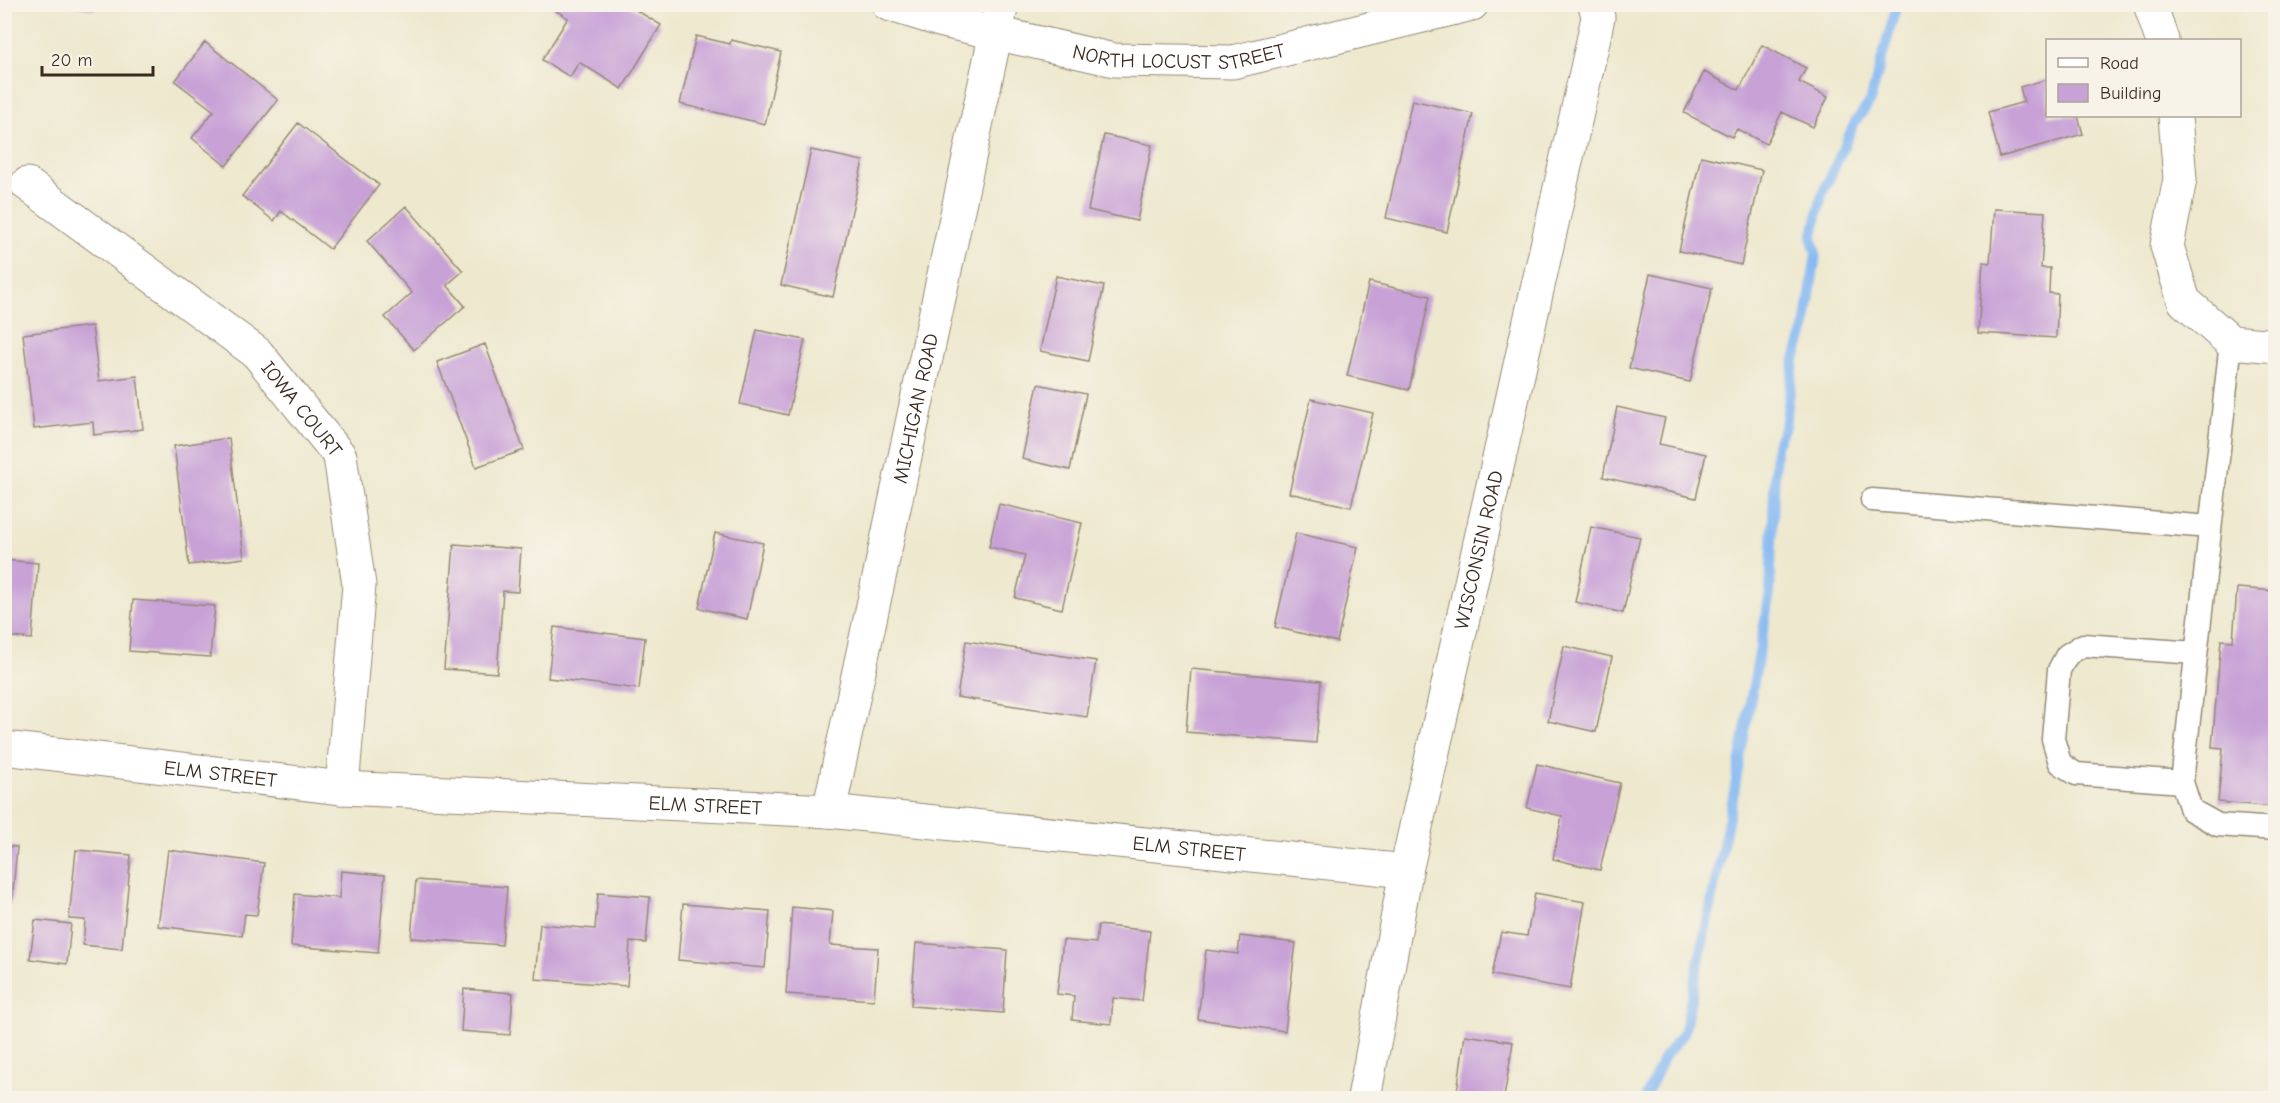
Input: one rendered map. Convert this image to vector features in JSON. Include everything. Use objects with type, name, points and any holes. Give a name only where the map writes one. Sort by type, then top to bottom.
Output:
[{"type":"street","name":"NORTH LOCUST STREET","points":[[888,4],[943,21],[999,18],[1114,60],[1233,62],[1472,4]]},
{"type":"street","name":"WISCONSIN ROAD","points":[[1364,1098],[1406,871],[1598,17],[1595,4]]},
{"type":"street","points":[[2150,4],[2162,39]]},
{"type":"street","name":"MICHIGAN ROAD","points":[[829,811],[999,18]]},
{"type":"street","points":[[2175,117],[2180,180],[2167,246],[2184,301],[2231,342],[2276,346]]},
{"type":"street","name":"IOWA COURT","points":[[27,184],[257,353],[340,456],[359,585],[342,788]]},
{"type":"street","name":"ELM STREET","points":[[4,748],[342,788],[829,811],[1406,871]]},
{"type":"lane","points":[[2231,342],[2182,782],[2191,810],[2218,825],[2276,829]]},
{"type":"lane","points":[[1872,500],[2210,527]]},
{"type":"lane","points":[[2182,782],[2076,774],[2060,763],[2053,739],[2059,670],[2067,655],[2083,645],[2196,653]]},
{"type":"building","points":[[58,4],[96,4],[95,10]]},
{"type":"building","points":[[556,4],[626,4],[661,25],[622,89],[579,62],[570,77],[542,60],[568,18],[553,9]]},
{"type":"building","points":[[696,36],[730,44],[731,40],[781,52],[765,124],[680,104]]},
{"type":"building","points":[[205,42],[278,100],[226,166],[192,138],[214,111],[175,81]]},
{"type":"building","points":[[1762,45],[1806,68],[1799,82],[1828,97],[1813,127],[1782,112],[1766,144],[1737,129],[1732,137],[1684,113],[1704,72],[1739,90]]},
{"type":"building","points":[[2046,80],[2046,117],[2078,117],[2083,134],[2000,157],[1988,112],[2024,102],[2020,87]]},
{"type":"building","points":[[1412,100],[1473,114],[1447,232],[1386,218]]},
{"type":"building","points":[[298,123],[379,185],[330,249],[281,211],[274,221],[242,196]]},
{"type":"building","points":[[1104,135],[1152,145],[1137,221],[1088,210]]},
{"type":"building","points":[[811,150],[863,161],[833,297],[781,285]]},
{"type":"building","points":[[1701,156],[1762,170],[1741,265],[1679,251]]},
{"type":"building","points":[[406,206],[463,271],[447,285],[465,306],[414,350],[385,317],[412,293],[367,241]]},
{"type":"building","points":[[1994,209],[2045,212],[2041,268],[2050,268],[2049,293],[2058,294],[2056,338],[1978,333],[1983,262],[1990,263]]},
{"type":"building","points":[[1650,274],[1712,288],[1690,382],[1629,368]]},
{"type":"building","points":[[1056,276],[1104,286],[1088,361],[1040,351]]},
{"type":"building","points":[[1369,282],[1430,296],[1409,390],[1347,376]]},
{"type":"building","points":[[92,326],[99,381],[137,376],[143,429],[94,435],[93,422],[34,429],[23,334]]},
{"type":"building","points":[[757,330],[805,340],[788,415],[740,404]]},
{"type":"building","points":[[485,344],[524,450],[476,467],[437,362]]},
{"type":"building","points":[[1038,384],[1086,394],[1070,470],[1022,459]]},
{"type":"building","points":[[1311,399],[1373,413],[1351,507],[1289,493]]},
{"type":"building","points":[[1617,407],[1665,418],[1659,444],[1706,454],[1696,498],[1603,477]]},
{"type":"building","points":[[229,438],[244,558],[189,565],[174,446]]},
{"type":"building","points":[[999,504],[1082,523],[1062,609],[1015,598],[1025,555],[989,547]]},
{"type":"building","points":[[1591,527],[1640,537],[1623,613],[1575,602]]},
{"type":"building","points":[[715,533],[763,543],[747,619],[699,608]]},
{"type":"building","points":[[1296,533],[1358,547],[1337,642],[1275,627]]},
{"type":"building","points":[[454,544],[521,549],[518,592],[503,591],[497,673],[444,669]]},
{"type":"building","points":[[4,560],[38,563],[32,639],[4,636]]},
{"type":"building","points":[[2237,588],[2276,591],[2276,807],[2218,802],[2223,748],[2212,747],[2221,640],[2233,641]]},
{"type":"building","points":[[133,600],[215,606],[210,657],[129,651]]},
{"type":"building","points":[[554,627],[645,638],[639,689],[548,678]]},
{"type":"building","points":[[966,641],[1096,661],[1087,717],[957,697]]},
{"type":"building","points":[[1564,646],[1612,657],[1596,732],[1548,721]]},
{"type":"building","points":[[1191,669],[1321,681],[1316,743],[1186,732]]},
{"type":"building","points":[[1537,764],[1620,783],[1600,870],[1553,859],[1562,816],[1527,808]]},
{"type":"building","points":[[4,846],[17,847],[12,902],[4,901]]},
{"type":"building","points":[[76,850],[131,855],[122,949],[83,945],[85,920],[69,919]]},
{"type":"building","points":[[168,850],[264,863],[257,915],[245,914],[242,936],[158,926]]},
{"type":"building","points":[[341,871],[385,875],[378,953],[291,946],[295,894],[339,898]]},
{"type":"building","points":[[416,880],[507,887],[502,945],[411,938]]},
{"type":"building","points":[[598,893],[650,897],[646,943],[630,942],[627,986],[535,979],[540,924],[595,929]]},
{"type":"building","points":[[1535,893],[1585,902],[1570,989],[1492,975],[1501,932],[1527,936]]},
{"type":"building","points":[[683,904],[770,911],[765,968],[678,960]]},
{"type":"building","points":[[792,907],[833,911],[830,945],[878,948],[874,1000],[786,994]]},
{"type":"building","points":[[35,920],[71,924],[67,964],[30,959]]},
{"type":"building","points":[[1098,925],[1150,931],[1142,1001],[1113,998],[1111,1024],[1072,1020],[1074,996],[1057,994],[1063,940],[1096,943]]},
{"type":"building","points":[[1240,936],[1296,943],[1285,1031],[1198,1019],[1206,950],[1238,954]]},
{"type":"building","points":[[916,943],[1007,950],[1003,1013],[911,1006]]},
{"type":"building","points":[[464,989],[513,993],[510,1035],[461,1031]]},
{"type":"building","points":[[1465,1035],[1513,1042],[1504,1098],[1456,1098]]},
{"type":"waterway","points":[[1645,1098],[1665,1056],[1684,1033],[1734,792],[1770,592],[1776,445],[1785,427],[1794,362],[1805,329],[1816,254],[1812,239],[1822,195],[1855,122],[1870,102],[1897,4]]}]
